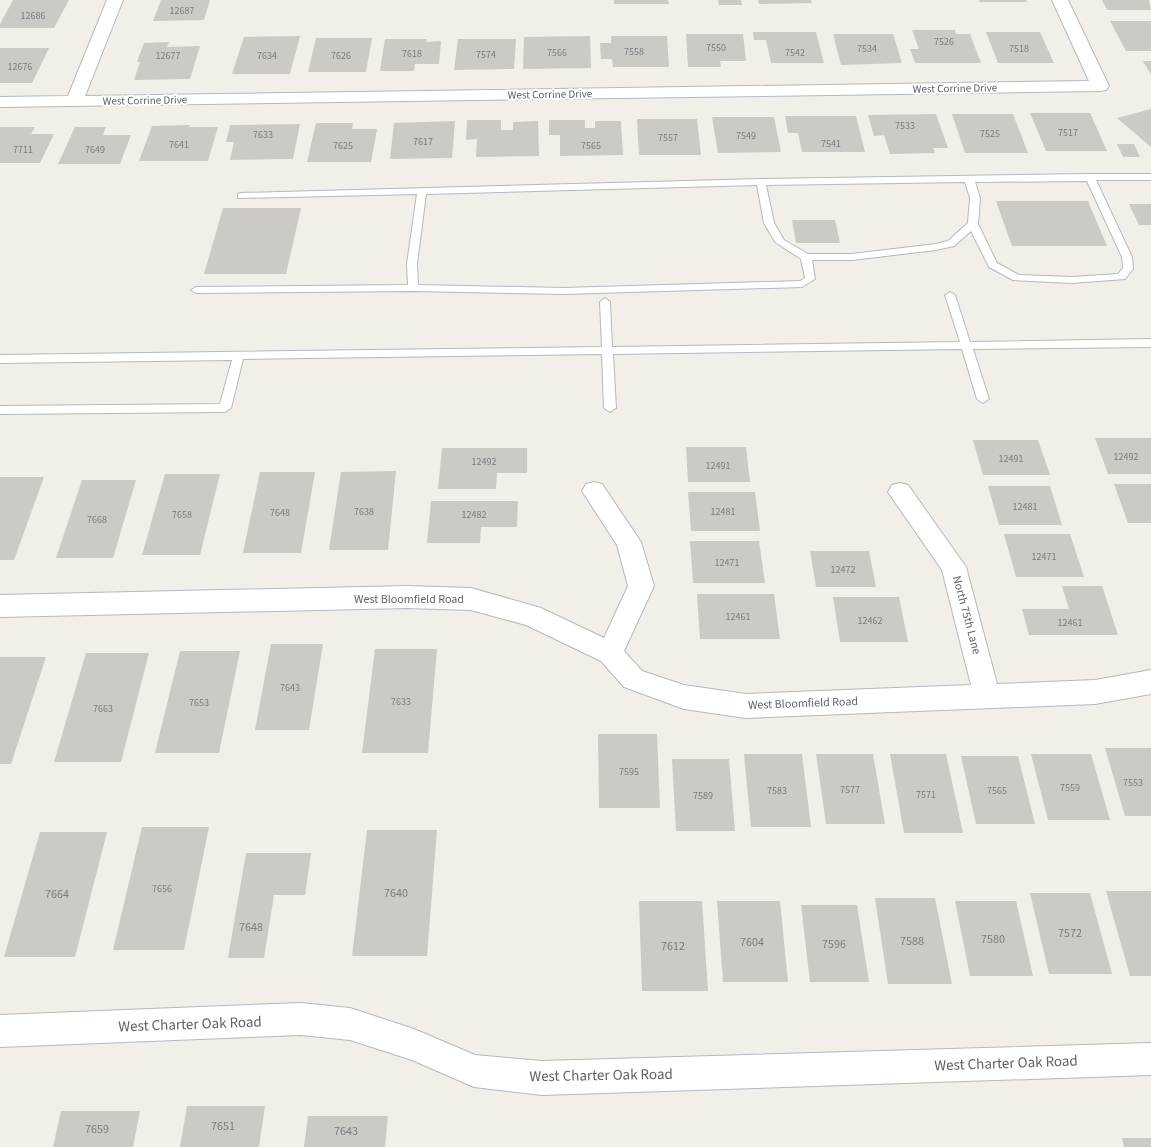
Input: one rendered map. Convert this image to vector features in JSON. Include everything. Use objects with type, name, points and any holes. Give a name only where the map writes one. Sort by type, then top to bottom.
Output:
[{"type":"street","points":[[74,102],[115,0]]},
{"type":"street","name":"West Corrine Drive","points":[[0,102],[1100,86],[1060,0]]},
{"type":"street","points":[[594,491],[629,542],[641,586],[610,653]]},
{"type":"street","name":"North 75th Lane","points":[[900,492],[954,567],[988,696]]},
{"type":"street","name":"West Bloomfield Road","points":[[0,606],[407,597],[471,600],[532,616],[610,653],[633,679],[684,697],[746,706],[1095,692],[1151,682]]},
{"type":"street","name":"West Charter Oak Road","points":[[0,1031],[301,1019],[350,1024],[414,1045],[474,1072],[542,1078],[1151,1059]]},
{"type":"lane","points":[[969,180],[975,198],[973,224],[994,265],[1017,278],[1072,280],[1120,277],[1128,269],[1127,257],[1090,176]]},
{"type":"lane","points":[[241,196],[761,182],[1151,176]]},
{"type":"lane","points":[[761,182],[769,222],[780,242],[806,257],[852,257],[936,247],[951,244],[973,224]]},
{"type":"lane","points":[[413,288],[412,264],[422,191]]},
{"type":"lane","points":[[196,290],[413,288],[564,290],[802,284],[810,279],[806,257]]},
{"type":"lane","points":[[950,296],[983,399]]},
{"type":"lane","points":[[605,302],[610,408]]},
{"type":"lane","points":[[0,359],[1151,342]]},
{"type":"lane","points":[[0,410],[225,408],[238,356]]},
{"type":"building","points":[[13,0],[69,0],[54,28],[0,28],[0,24]]},
{"type":"building","points":[[161,0],[210,0],[204,20],[153,21]]},
{"type":"building","points":[[614,0],[668,0],[669,4],[614,4]]},
{"type":"building","points":[[718,0],[741,0],[742,5],[719,5]]},
{"type":"building","points":[[758,0],[811,0],[812,3],[759,4]]},
{"type":"building","points":[[979,0],[1026,0],[1027,2],[980,2]]},
{"type":"building","points":[[1102,0],[1149,0],[1151,10],[1107,10]]},
{"type":"building","points":[[1110,21],[1151,21],[1151,51],[1126,51]]},
{"type":"building","points":[[912,30],[955,30],[956,34],[970,34],[981,63],[915,63],[910,49],[919,49]]},
{"type":"building","points":[[753,32],[816,32],[824,63],[771,63],[766,40],[754,40]]},
{"type":"building","points":[[986,32],[1040,32],[1054,63],[998,63]]},
{"type":"building","points":[[686,34],[743,34],[746,61],[720,61],[721,67],[688,67]]},
{"type":"building","points":[[833,34],[893,34],[902,63],[841,65]]},
{"type":"building","points":[[300,36],[290,74],[232,74],[244,37]]},
{"type":"building","points":[[590,36],[591,68],[523,69],[524,37]]},
{"type":"building","points":[[611,36],[667,36],[669,67],[613,67],[612,59],[601,59],[600,43],[611,43]]},
{"type":"building","points":[[316,38],[372,38],[366,72],[308,72]]},
{"type":"building","points":[[385,39],[427,39],[426,42],[441,41],[439,64],[415,64],[414,71],[380,71]]},
{"type":"building","points":[[458,39],[516,39],[514,69],[454,70]]},
{"type":"building","points":[[169,42],[167,47],[200,46],[190,79],[134,80],[140,62],[137,62],[144,43]]},
{"type":"building","points":[[0,48],[49,48],[32,83],[0,83]]},
{"type":"building","points":[[1143,61],[1151,61],[1151,75]]},
{"type":"building","points":[[1151,109],[1151,147],[1117,118]]},
{"type":"building","points":[[1030,113],[1090,113],[1107,151],[1046,151]]},
{"type":"building","points":[[936,114],[948,148],[933,148],[935,153],[890,154],[884,135],[874,136],[868,115]]},
{"type":"building","points":[[952,114],[1013,114],[1028,153],[965,153]]},
{"type":"building","points":[[785,116],[856,116],[865,152],[802,152],[798,133],[788,133]]},
{"type":"building","points":[[712,117],[774,117],[781,152],[718,153]]},
{"type":"building","points":[[637,119],[697,119],[701,155],[639,155]]},
{"type":"building","points":[[467,120],[501,120],[501,130],[513,130],[513,122],[538,121],[539,156],[476,157],[477,139],[466,140]]},
{"type":"building","points":[[549,120],[585,120],[585,128],[595,128],[595,121],[621,121],[623,155],[560,156],[560,135],[549,135]]},
{"type":"building","points":[[455,121],[452,158],[390,159],[394,123]]},
{"type":"building","points":[[316,123],[353,123],[352,129],[377,129],[371,162],[307,162]]},
{"type":"building","points":[[300,124],[293,159],[230,160],[234,142],[226,142],[230,125]]},
{"type":"building","points":[[190,125],[189,127],[218,127],[208,161],[139,161],[152,126]]},
{"type":"building","points":[[0,127],[35,127],[31,134],[54,134],[40,163],[0,163]]},
{"type":"building","points":[[75,127],[106,127],[103,135],[131,135],[120,164],[58,164]]},
{"type":"building","points":[[1117,144],[1134,144],[1140,157],[1123,157]]},
{"type":"building","points":[[996,201],[1088,201],[1107,246],[1012,246]]},
{"type":"building","points":[[1129,204],[1151,204],[1151,225],[1139,225]]},
{"type":"building","points":[[223,208],[301,208],[286,274],[204,274]]},
{"type":"building","points":[[792,220],[835,220],[840,243],[796,243]]},
{"type":"building","points":[[1095,438],[1151,438],[1151,474],[1108,474]]},
{"type":"building","points":[[973,440],[1038,440],[1050,475],[983,475]]},
{"type":"building","points":[[686,447],[746,447],[750,482],[688,482]]},
{"type":"building","points":[[442,448],[527,448],[527,473],[497,473],[496,489],[438,489]]},
{"type":"building","points":[[396,471],[388,550],[329,550],[341,472]]},
{"type":"building","points":[[260,472],[315,472],[301,553],[243,553]]},
{"type":"building","points":[[165,474],[220,474],[200,555],[142,555]]},
{"type":"building","points":[[0,477],[44,477],[14,560],[0,560]]},
{"type":"building","points":[[82,480],[136,480],[113,558],[56,558]]},
{"type":"building","points":[[1114,484],[1151,484],[1151,523],[1128,523]]},
{"type":"building","points":[[988,486],[1050,486],[1062,525],[999,525]]},
{"type":"building","points":[[688,492],[755,492],[760,531],[691,531]]},
{"type":"building","points":[[431,501],[518,501],[517,527],[481,527],[480,543],[427,543]]},
{"type":"building","points":[[1004,534],[1070,534],[1084,577],[1016,577]]},
{"type":"building","points":[[690,541],[759,541],[765,583],[693,583]]},
{"type":"building","points":[[810,551],[869,551],[876,587],[816,587]]},
{"type":"building","points":[[1062,586],[1102,586],[1118,635],[1029,635],[1022,609],[1069,609]]},
{"type":"building","points":[[697,594],[774,594],[780,639],[700,639]]},
{"type":"building","points":[[833,597],[899,597],[908,642],[840,642]]},
{"type":"building","points":[[271,644],[323,644],[309,730],[255,730]]},
{"type":"building","points":[[375,649],[437,649],[428,753],[362,753]]},
{"type":"building","points":[[180,651],[240,651],[219,753],[155,753]]},
{"type":"building","points":[[86,653],[149,653],[121,762],[54,762]]},
{"type":"building","points":[[0,657],[46,657],[11,764],[0,764]]},
{"type":"building","points":[[598,734],[657,734],[660,808],[599,808]]},
{"type":"building","points":[[1105,748],[1151,748],[1151,816],[1125,816]]},
{"type":"building","points":[[744,754],[802,754],[811,827],[751,827]]},
{"type":"building","points":[[816,754],[873,754],[885,824],[826,824]]},
{"type":"building","points":[[890,754],[946,754],[963,833],[904,833]]},
{"type":"building","points":[[1031,754],[1091,754],[1110,820],[1048,820]]},
{"type":"building","points":[[961,756],[1018,756],[1035,824],[976,824]]},
{"type":"building","points":[[672,759],[729,759],[735,831],[676,831]]},
{"type":"building","points":[[142,827],[209,827],[184,950],[113,950]]},
{"type":"building","points":[[367,830],[437,830],[427,956],[352,956]]},
{"type":"building","points":[[40,832],[107,832],[75,957],[4,957]]},
{"type":"building","points":[[246,853],[311,853],[305,895],[274,895],[264,958],[228,958]]},
{"type":"building","points":[[1106,891],[1151,891],[1151,976],[1130,976]]},
{"type":"building","points":[[1030,893],[1090,893],[1112,974],[1049,974]]},
{"type":"building","points":[[875,898],[935,898],[952,984],[888,984]]},
{"type":"building","points":[[639,901],[702,901],[708,991],[642,991]]},
{"type":"building","points":[[717,901],[780,901],[788,982],[723,982]]},
{"type":"building","points":[[955,901],[1016,901],[1033,976],[970,976]]},
{"type":"building","points":[[801,905],[857,905],[869,982],[810,982]]},
{"type":"building","points":[[187,1106],[265,1106],[259,1147],[180,1147]]},
{"type":"building","points":[[61,1111],[140,1111],[133,1147],[53,1147]]},
{"type":"building","points":[[308,1116],[388,1116],[385,1147],[304,1147]]},
{"type":"building","points":[[1122,1138],[1151,1138],[1151,1147],[1124,1147]]}]
